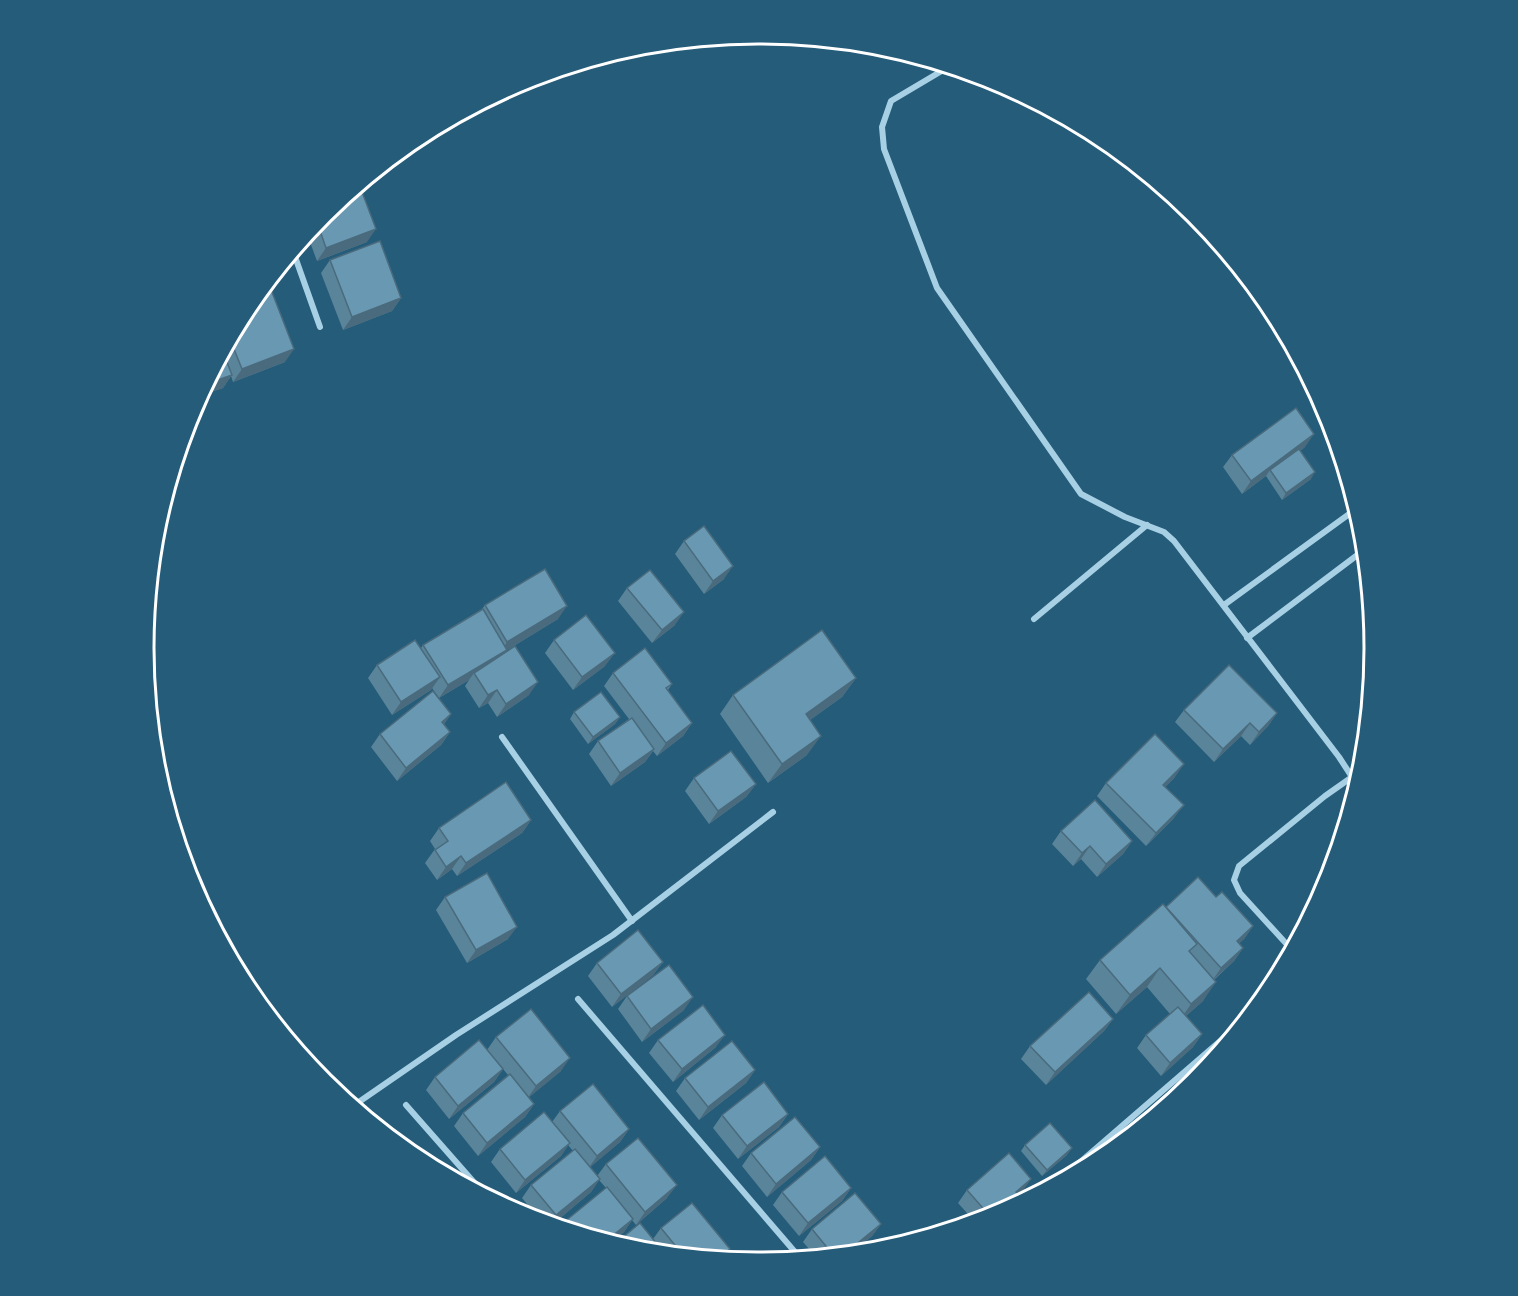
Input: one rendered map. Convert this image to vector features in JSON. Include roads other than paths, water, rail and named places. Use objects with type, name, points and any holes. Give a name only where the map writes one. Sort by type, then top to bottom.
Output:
[{"type":"street","points":[[940,72],[891,101],[882,127],[884,149],[937,288],[1081,494],[1164,532],[1174,541],[1350,774]]},
{"type":"street","points":[[296,260],[320,327]]},
{"type":"street","points":[[1224,605],[1348,515]]},
{"type":"street","points":[[1034,619],[1147,525]]},
{"type":"street","points":[[1246,638],[1356,556]]},
{"type":"street","points":[[502,737],[632,921]]},
{"type":"street","points":[[1286,944],[1240,893],[1234,880],[1239,866],[1349,779]]},
{"type":"street","points":[[360,1102],[456,1035],[613,935],[773,812]]},
{"type":"street","points":[[578,999],[794,1251]]},
{"type":"street","points":[[1091,1153],[1210,1050]]},
{"type":"street","points":[[406,1105],[471,1179]]}]
